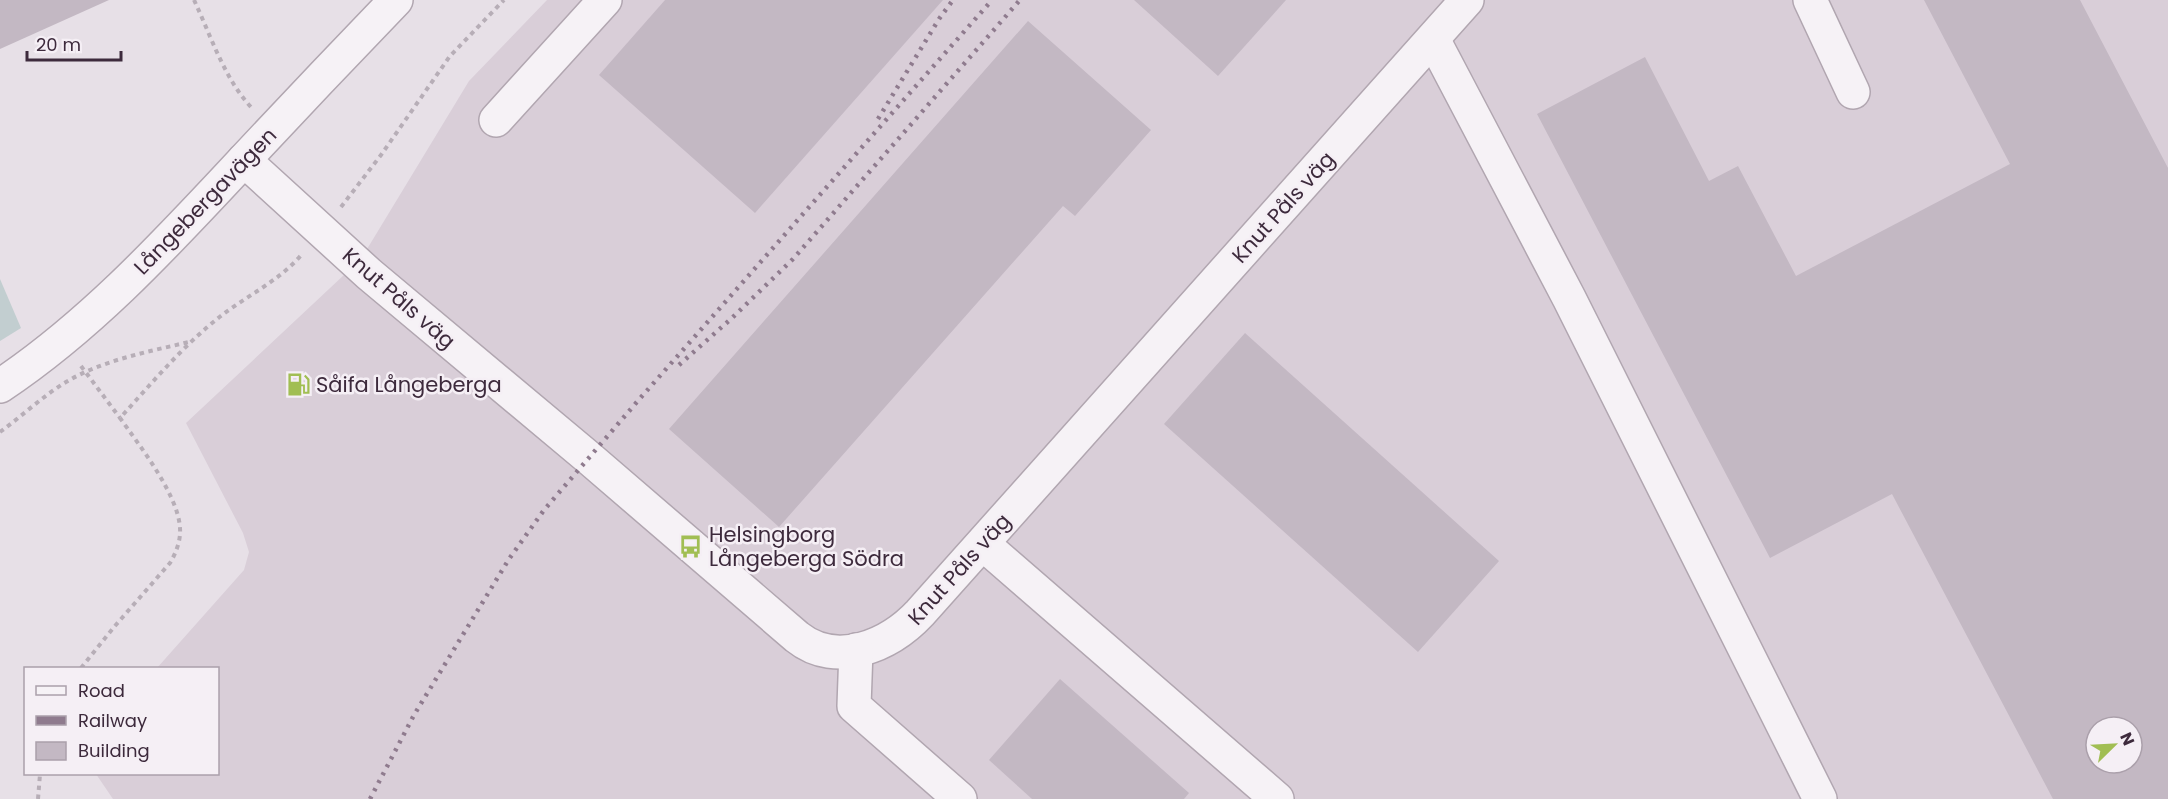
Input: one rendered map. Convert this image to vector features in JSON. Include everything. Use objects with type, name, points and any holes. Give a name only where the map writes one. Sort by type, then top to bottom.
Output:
[{"type":"street","name":"Långebergavägen","points":[[0,386],[61,340],[130,279],[396,0]]},
{"type":"street","points":[[496,120],[605,0]]},
{"type":"street","name":"Knut Påls väg","points":[[244,160],[369,274],[589,458],[803,642],[826,651],[856,650],[885,641],[910,624],[1467,0]]},
{"type":"street","points":[[1810,0],[1853,92]]},
{"type":"street","points":[[1433,39],[1569,298],[1820,799]]},
{"type":"street","points":[[982,544],[1277,799]]},
{"type":"street","points":[[856,650],[854,706],[960,799]]},
{"type":"path","points":[[194,0],[230,78],[243,98],[273,129]]},
{"type":"path","points":[[120,418],[191,342],[241,300],[297,260],[381,155],[450,56],[504,0]]},
{"type":"path","points":[[61,340],[153,466],[178,518],[180,535],[170,564],[83,667]]},
{"type":"path","points":[[0,432],[66,382],[86,372],[129,356],[191,342]]},
{"type":"path","points":[[38,799],[40,775]]},
{"type":"shaded area","points":[[547,0],[2168,0],[2168,799],[113,799],[97,775],[219,775],[219,667],[158,667],[244,570],[249,552],[243,533],[186,423],[361,259],[469,81]]},
{"type":"shaded area","points":[[0,279],[21,328],[0,341]]},
{"type":"building","points":[[0,0],[109,0],[0,49]]},
{"type":"building","points":[[665,0],[943,0],[755,213],[599,75]]},
{"type":"building","points":[[1134,0],[1286,0],[1218,76]]},
{"type":"building","points":[[1924,0],[2080,0],[2168,168],[2168,799],[2053,799],[1892,494],[1770,558],[1537,114],[1645,57],[1709,181],[1738,166],[1796,276],[2010,164]]},
{"type":"building","points":[[1028,21],[1151,130],[1075,216],[1063,206],[779,527],[669,429]]},
{"type":"building","points":[[1245,333],[1499,561],[1418,652],[1164,424]]},
{"type":"building","points":[[1060,679],[1189,793],[1184,799],[1032,799],[989,760]]},
{"type":"railway","points":[[878,119],[953,0]]},
{"type":"railway","points":[[370,799],[414,715],[509,559],[544,510],[992,0]]},
{"type":"railway","points":[[679,365],[793,259],[1020,0]]},
{"type":"place","name":"Såifa Långeberga","points":[[298,384]]},
{"type":"place","name":"Helsingborg Långeberga Södra","points":[[691,546]]}]
